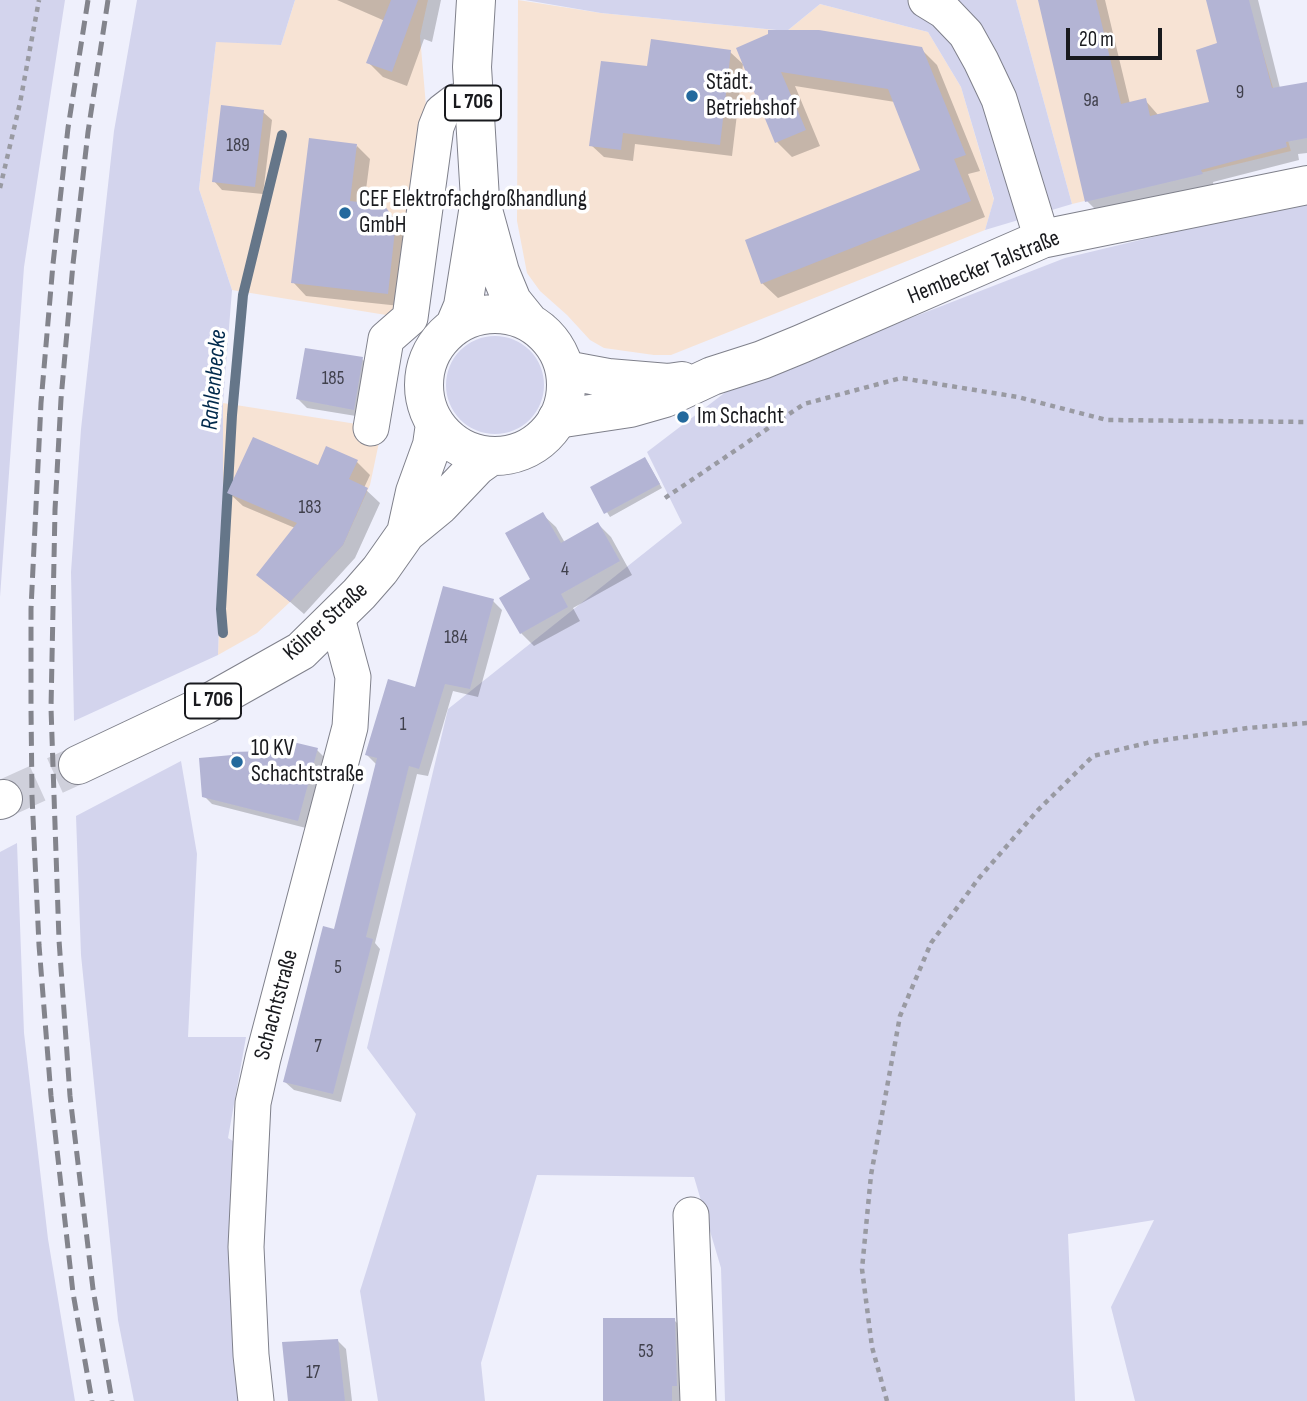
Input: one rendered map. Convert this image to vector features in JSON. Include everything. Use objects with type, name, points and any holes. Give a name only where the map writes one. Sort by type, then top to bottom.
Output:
[{"type":"main road","name":"Kölner Straße","points":[[476,0],[471,68],[480,200],[500,272],[512,300],[529,322]]},
{"type":"main road","name":"Hembecker Talstraße","points":[[558,419],[630,408],[666,398],[712,376],[801,344],[1042,239],[1307,185]]},
{"type":"main road","name":"Kölner Straße","points":[[455,325],[463,306],[480,200]]},
{"type":"main road","name":"Kölner Straße","points":[[406,533],[415,492],[432,446],[435,424],[426,401],[424,377],[426,365],[437,342],[455,325],[484,314],[515,316],[538,327],[552,342],[565,370]]},
{"type":"main road","name":"Hembecker Talstraße","points":[[565,370],[608,378],[668,383],[712,376]]},
{"type":"main road","points":[[558,419],[565,396],[565,370]]},
{"type":"main road","name":"Kölner Straße","points":[[78,765],[205,705],[301,650],[337,618],[380,570],[406,533],[440,505],[477,466],[491,456],[505,455],[530,447],[550,430],[558,419]]},
{"type":"main road","points":[[435,424],[454,443],[478,454],[491,456]]},
{"type":"street","points":[[926,0],[944,11],[966,34],[981,61],[999,99],[1042,239]]},
{"type":"street","points":[[371,428],[386,339],[410,318],[436,127],[442,112],[455,102],[473,101]]},
{"type":"street","name":"Schachtstraße","points":[[256,1401],[246,1247],[253,1103],[262,1058],[351,727],[353,677],[337,618]]},
{"type":"street","points":[[691,1215],[698,1401]]},
{"type":"path","points":[[0,188],[20,103],[39,0]]},
{"type":"path","points":[[665,498],[804,404],[901,378],[1018,397],[1107,419],[1307,422]]},
{"type":"path","points":[[887,1401],[872,1347],[862,1269],[871,1175],[900,1016],[932,943],[979,878],[1038,810],[1093,755],[1151,742],[1248,728],[1307,723]]},
{"type":"shaded area","points":[[0,0],[65,0],[24,267],[0,597]]},
{"type":"shaded area","points":[[137,0],[295,0],[281,45],[216,42],[199,189],[232,290],[223,403],[218,655],[74,721],[71,572],[81,429],[114,131]]},
{"type":"shaded area","points":[[295,0],[428,0],[420,36],[426,106],[417,320],[232,290],[199,189],[216,41],[281,45]]},
{"type":"shaded area","points":[[518,0],[601,13],[787,31],[820,4],[928,32],[961,87],[994,200],[985,230],[671,355],[604,348],[590,340],[540,291],[527,273],[517,221]]},
{"type":"shaded area","points":[[525,0],[1016,0],[1072,204],[985,230],[994,199],[961,87],[928,32],[820,4],[787,31],[601,13]]},
{"type":"shaded area","points":[[1016,0],[1248,0],[1291,151],[1072,204]]},
{"type":"shaded area","points":[[1307,200],[1307,1401],[1135,1401],[1111,1307],[1154,1220],[1068,1234],[1075,1401],[725,1401],[721,1268],[694,1177],[537,1175],[481,1363],[485,1401],[378,1401],[360,1291],[416,1114],[367,1048],[448,709],[682,523],[647,452],[731,388],[1065,258]]},
{"type":"shaded area","points":[[495,336],[514,340],[530,350],[540,366],[544,385],[540,404],[530,420],[514,430],[495,434],[476,430],[460,420],[450,404],[446,385],[450,366],[460,350],[476,340]]},
{"type":"shaded area","points":[[223,403],[382,428],[370,485],[343,545],[257,633],[218,655],[223,495]]},
{"type":"shaded area","points":[[181,761],[197,854],[188,1037],[246,1037],[228,1138],[236,1143],[242,1401],[134,1401],[118,1320],[81,955],[76,816]]},
{"type":"shaded area","points":[[17,843],[24,1033],[48,1239],[75,1401],[0,1401],[0,852]]},
{"type":"building","points":[[391,0],[418,0],[392,72],[366,63]]},
{"type":"building","points":[[1038,0],[1096,0],[1121,104],[1146,98],[1150,116],[1209,102],[1196,50],[1217,43],[1206,0],[1249,0],[1272,88],[1307,82],[1307,138],[1286,142],[1287,147],[1201,170],[1203,174],[1085,202]]},
{"type":"building","points":[[768,30],[819,30],[922,47],[966,155],[954,159],[971,201],[761,284],[745,240],[920,170],[888,89],[781,72],[806,130],[775,143],[736,48],[768,34]]},
{"type":"building","points":[[651,39],[731,50],[720,145],[623,133],[621,150],[589,146],[601,61],[647,66]]},
{"type":"building","points":[[221,105],[264,110],[255,187],[212,182]]},
{"type":"building","name":"CEF Elektrofachgroßhandlung GmbH","points":[[309,138],[357,144],[350,201],[384,205],[396,221],[388,294],[291,283]]},
{"type":"building","points":[[305,348],[363,357],[354,410],[296,399]]},
{"type":"building","points":[[253,437],[318,465],[326,446],[358,460],[349,479],[368,488],[343,545],[290,602],[256,575],[297,523],[227,493]]},
{"type":"building","points":[[645,457],[660,484],[604,514],[590,487]]},
{"type":"building","points":[[543,512],[561,543],[598,522],[620,561],[561,594],[568,607],[520,634],[499,598],[530,579],[505,533]]},
{"type":"building","points":[[443,586],[494,599],[470,689],[445,684],[419,769],[409,766],[366,937],[373,939],[333,1094],[283,1082],[323,926],[334,929],[377,758],[365,755],[388,679],[415,687]]},
{"type":"building","points":[[272,737],[318,748],[298,821],[202,797],[199,758],[232,755],[232,752],[268,751]]},
{"type":"building","points":[[603,1318],[675,1318],[677,1386],[672,1386],[672,1401],[603,1401]]},
{"type":"building","points":[[338,1339],[345,1401],[288,1401],[282,1342]]},
{"type":"waterway","name":"Rahlenbecke","points":[[223,633],[221,609],[232,415],[243,295],[282,135]]},
{"type":"tunnel","points":[[3,799],[78,765]]},
{"type":"railway","points":[[88,0],[68,128],[41,403],[31,609],[31,708],[39,945],[51,1096],[73,1293],[92,1401]]},
{"type":"railway","points":[[108,0],[88,132],[61,399],[55,510],[51,708],[59,940],[70,1096],[93,1289],[112,1401]]},
{"type":"place","name":"Städt. Betriebshof","points":[[692,96]]},
{"type":"place","name":"CEF Elektrofachgroßhandlung GmbH","points":[[345,213]]},
{"type":"place","name":"Im Schacht","points":[[683,417]]},
{"type":"place","name":"10 KV Schachtstraße","points":[[237,762]]}]
